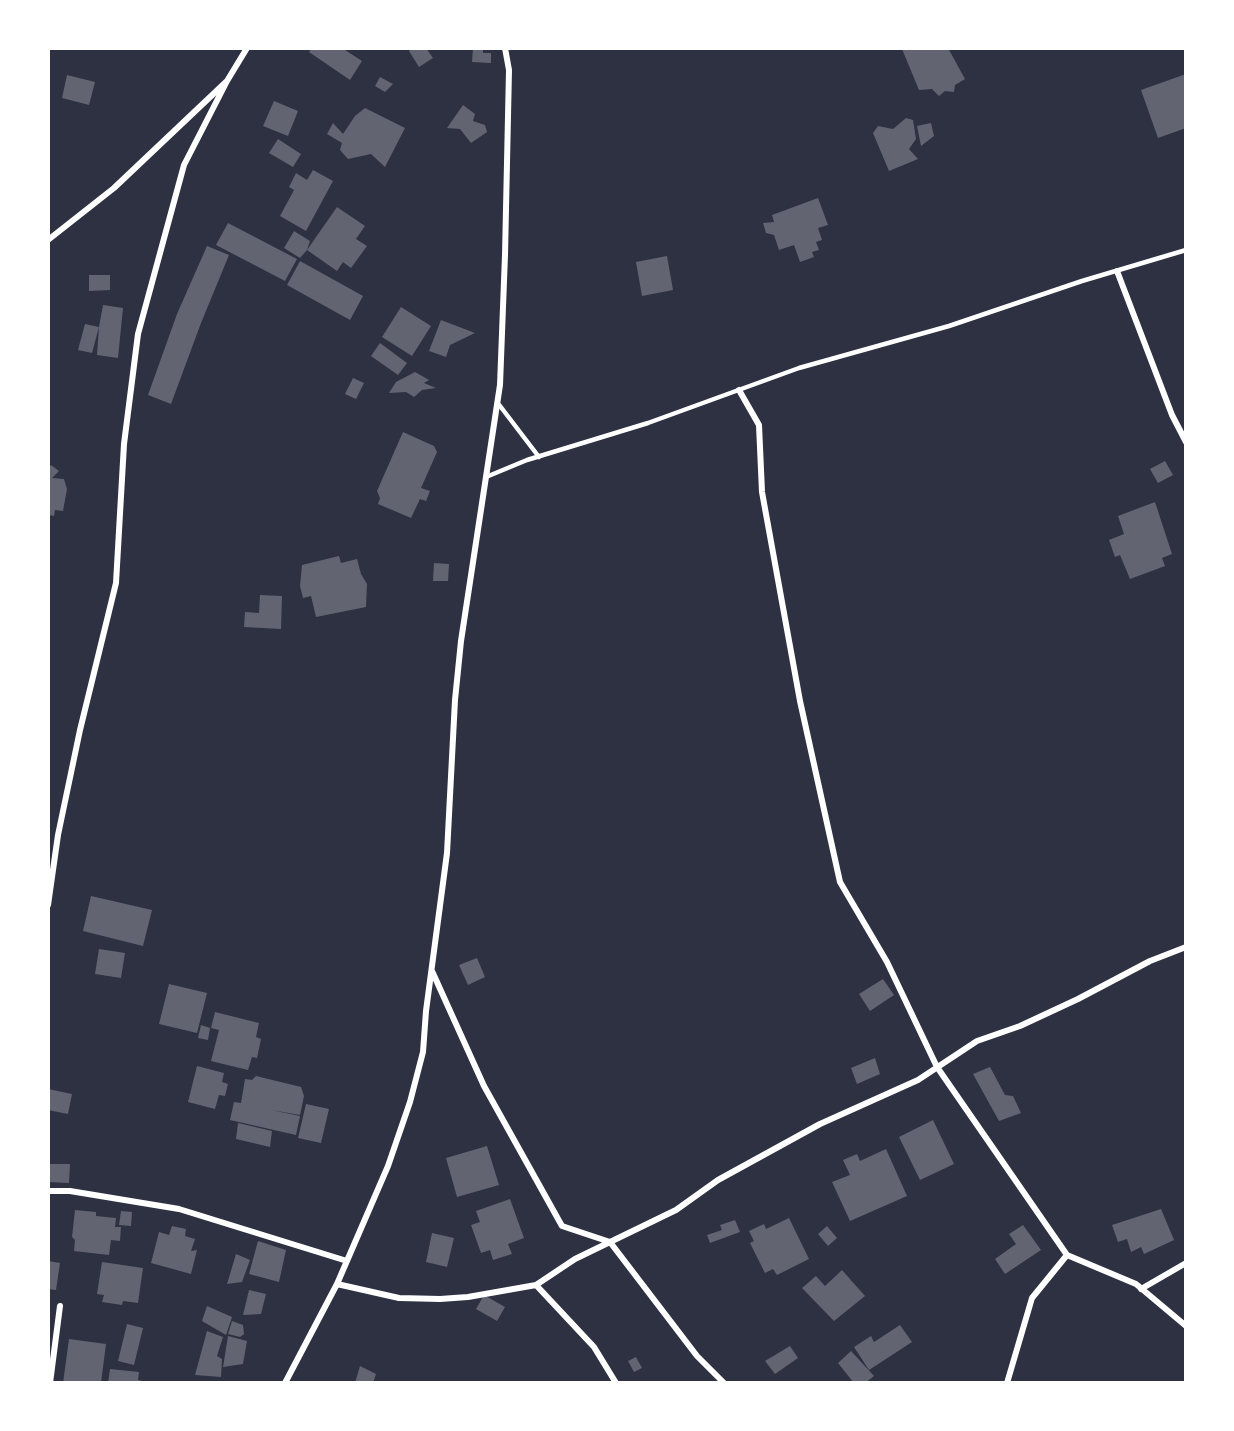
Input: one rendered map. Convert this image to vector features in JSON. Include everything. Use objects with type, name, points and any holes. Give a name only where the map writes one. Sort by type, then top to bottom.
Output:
[{"type":"street","points":[[48,905],[60,824],[116,583],[124,444],[138,334],[184,165],[227,81],[247,48]]},
{"type":"street","points":[[285,1383],[337,1284],[388,1166],[415,1086],[423,1052],[431,970],[447,853],[455,700],[461,641],[500,385],[509,70],[506,48]]},
{"type":"street","points":[[48,240],[114,188],[227,81]]},
{"type":"street","points":[[1117,270],[1172,415],[1186,442]]},
{"type":"street","points":[[739,390],[759,425],[762,492],[800,701],[840,882],[887,962],[937,1067],[1067,1255],[1136,1284],[1186,1326]]},
{"type":"street","points":[[337,1284],[399,1298],[440,1299],[468,1297],[536,1285],[575,1259],[676,1210],[718,1180],[820,1124],[918,1080],[977,1041],[1078,999],[1150,961],[1186,947]]},
{"type":"street","points":[[431,970],[484,1086],[562,1226],[610,1242],[697,1356],[724,1383]]},
{"type":"street","points":[[48,1191],[70,1191],[179,1209],[347,1261]]},
{"type":"street","points":[[1006,1383],[1032,1298],[1067,1255]]},
{"type":"street","points":[[1141,1289],[1186,1263]]},
{"type":"street","points":[[536,1285],[594,1347],[616,1383]]},
{"type":"street","points":[[50,1383],[60,1306]]},
{"type":"lane","points":[[486,477],[539,457],[648,423],[799,368],[949,326],[1117,270],[1186,250]]},
{"type":"lane","points":[[497,401],[539,457]]},
{"type":"building","points":[[312,48],[342,48],[362,61],[350,80],[309,52]]},
{"type":"building","points":[[413,48],[426,48],[433,58],[419,67],[409,51]]},
{"type":"building","points":[[473,48],[483,48],[483,53],[491,53],[491,63],[472,62]]},
{"type":"building","points":[[913,48],[948,48],[965,79],[955,85],[954,92],[945,91],[939,96],[932,89],[919,90],[902,49],[912,50]]},
{"type":"building","points":[[1186,74],[1186,128],[1158,138],[1141,90]]},
{"type":"building","points":[[67,75],[95,82],[89,105],[62,98]]},
{"type":"building","points":[[380,77],[393,84],[385,92],[375,86]]},
{"type":"building","points":[[274,101],[298,111],[288,136],[263,126]]},
{"type":"building","points":[[463,105],[475,114],[473,121],[485,125],[487,132],[471,143],[460,129],[447,128]]},
{"type":"building","points":[[365,108],[405,128],[385,167],[371,154],[348,159],[340,150],[342,143],[327,134],[333,123],[343,134],[355,116]]},
{"type":"building","points":[[906,118],[913,120],[916,139],[909,149],[918,159],[889,171],[873,133],[878,126],[893,129]]},
{"type":"building","points":[[931,123],[934,136],[921,146],[917,126]]},
{"type":"building","points":[[278,139],[301,154],[293,167],[269,153]]},
{"type":"building","points":[[313,170],[333,181],[306,231],[280,216],[294,190],[289,187],[296,173],[307,180]]},
{"type":"building","points":[[818,198],[828,225],[818,228],[822,240],[816,242],[819,250],[812,252],[814,257],[800,262],[794,245],[779,250],[774,235],[766,233],[763,223],[774,222],[772,215]]},
{"type":"building","points":[[337,207],[365,226],[356,239],[367,246],[351,268],[343,262],[337,271],[307,250]]},
{"type":"building","points":[[228,223],[297,259],[285,281],[216,245]]},
{"type":"building","points":[[294,231],[310,241],[307,250],[300,258],[284,248]]},
{"type":"building","points":[[207,246],[229,255],[171,404],[148,395],[177,314]]},
{"type":"building","points":[[667,256],[673,290],[642,296],[636,262]]},
{"type":"building","points":[[300,261],[363,296],[350,320],[287,285]]},
{"type":"building","points":[[89,275],[110,275],[110,290],[89,291]]},
{"type":"building","points":[[103,305],[123,308],[118,358],[97,355]]},
{"type":"building","points":[[401,307],[431,326],[412,356],[382,337]]},
{"type":"building","points":[[441,320],[475,333],[450,345],[446,357],[429,351]]},
{"type":"building","points":[[85,324],[99,327],[92,353],[78,350]]},
{"type":"building","points":[[380,343],[407,363],[398,375],[371,356]]},
{"type":"building","points":[[415,372],[429,380],[424,383],[436,388],[422,390],[414,397],[406,392],[389,393],[396,382]]},
{"type":"building","points":[[353,378],[364,383],[356,399],[345,394]]},
{"type":"building","points":[[403,432],[434,446],[437,452],[421,488],[430,491],[426,501],[420,499],[411,518],[378,504],[380,498],[377,491]]},
{"type":"building","points":[[1165,461],[1173,475],[1158,483],[1150,469]]},
{"type":"building","points":[[51,465],[59,471],[52,478],[64,479],[67,489],[63,511],[55,510],[54,516],[48,515],[48,469]]},
{"type":"building","points":[[1155,502],[1172,554],[1162,558],[1165,566],[1130,579],[1120,555],[1115,557],[1109,540],[1124,534],[1118,516]]},
{"type":"building","points":[[339,556],[341,563],[357,559],[361,574],[367,584],[366,607],[316,617],[311,596],[303,598],[300,586],[302,565]]},
{"type":"building","points":[[434,563],[449,564],[448,581],[433,581]]},
{"type":"building","points":[[260,595],[282,596],[281,629],[244,627],[245,612],[259,613]]},
{"type":"building","points":[[91,896],[152,910],[143,946],[83,931]]},
{"type":"building","points":[[99,949],[125,953],[121,978],[95,974]]},
{"type":"building","points":[[477,958],[485,977],[468,985],[459,965]]},
{"type":"building","points":[[883,979],[894,995],[870,1011],[859,994]]},
{"type":"building","points":[[169,984],[207,993],[197,1033],[159,1024]]},
{"type":"building","points":[[215,1012],[259,1023],[256,1037],[261,1039],[257,1058],[252,1057],[248,1070],[211,1061],[219,1030],[211,1028]]},
{"type":"building","points":[[201,1025],[210,1028],[208,1040],[198,1038]]},
{"type":"building","points":[[875,1058],[880,1074],[857,1084],[851,1068]]},
{"type":"building","points":[[197,1066],[224,1073],[222,1082],[228,1084],[225,1096],[219,1095],[215,1109],[188,1102]]},
{"type":"building","points":[[990,1067],[1005,1095],[1013,1096],[1021,1113],[999,1121],[973,1074]]},
{"type":"building","points":[[256,1076],[301,1087],[304,1096],[300,1115],[271,1110],[300,1116],[296,1135],[230,1120],[234,1102],[241,1103],[245,1079],[252,1080]]},
{"type":"building","points":[[48,1089],[72,1094],[68,1114],[48,1110]]},
{"type":"building","points":[[306,1104],[329,1109],[321,1143],[298,1138]]},
{"type":"building","points":[[933,1120],[954,1164],[920,1180],[899,1137]]},
{"type":"building","points":[[238,1123],[272,1131],[270,1147],[236,1139]]},
{"type":"building","points":[[487,1146],[499,1185],[457,1197],[446,1158]]},
{"type":"building","points":[[886,1149],[907,1196],[850,1221],[832,1182],[850,1175],[843,1160],[857,1154],[860,1161]]},
{"type":"building","points":[[48,1164],[70,1164],[69,1183],[48,1182]]},
{"type":"building","points":[[510,1199],[524,1238],[508,1244],[512,1254],[493,1260],[490,1250],[481,1253],[471,1225],[480,1222],[476,1211]]},
{"type":"building","points":[[1161,1209],[1174,1240],[1144,1254],[1141,1247],[1131,1252],[1127,1239],[1118,1242],[1112,1225]]},
{"type":"building","points":[[75,1210],[96,1212],[96,1216],[116,1218],[115,1227],[121,1227],[120,1241],[111,1240],[109,1255],[74,1251],[75,1240],[72,1237]]},
{"type":"building","points":[[121,1211],[132,1212],[131,1226],[119,1225]]},
{"type":"building","points":[[789,1218],[809,1259],[777,1275],[773,1269],[765,1273],[750,1243],[754,1241],[749,1231],[764,1224],[766,1229]]},
{"type":"building","points":[[735,1220],[740,1232],[710,1243],[707,1235],[722,1230],[720,1225]]},
{"type":"building","points":[[1023,1225],[1041,1250],[1005,1274],[995,1259],[1016,1244],[1009,1234]]},
{"type":"building","points":[[172,1226],[186,1229],[185,1236],[195,1239],[191,1251],[197,1250],[191,1274],[151,1263],[159,1232],[169,1235]]},
{"type":"building","points":[[827,1226],[837,1238],[828,1246],[818,1234]]},
{"type":"building","points":[[432,1233],[454,1238],[447,1267],[426,1262]]},
{"type":"building","points":[[258,1241],[286,1250],[279,1282],[249,1274]]},
{"type":"building","points":[[236,1254],[250,1260],[242,1282],[227,1284]]},
{"type":"building","points":[[48,1261],[60,1263],[56,1290],[48,1289]]},
{"type":"building","points":[[102,1262],[143,1268],[138,1303],[123,1301],[122,1305],[102,1302],[104,1295],[97,1294]]},
{"type":"building","points":[[842,1270],[865,1296],[834,1321],[802,1288],[816,1276],[825,1286]]},
{"type":"building","points":[[249,1290],[266,1294],[261,1314],[243,1315]]},
{"type":"building","points":[[484,1295],[505,1307],[497,1321],[476,1309]]},
{"type":"building","points":[[207,1306],[232,1317],[226,1335],[202,1321]]},
{"type":"building","points":[[232,1321],[243,1325],[244,1334],[240,1337],[228,1334]]},
{"type":"building","points":[[127,1324],[143,1328],[134,1365],[118,1361]]},
{"type":"building","points":[[900,1325],[912,1342],[869,1370],[854,1347],[871,1336],[874,1342]]},
{"type":"building","points":[[207,1331],[223,1337],[217,1356],[222,1359],[221,1377],[195,1375]]},
{"type":"building","points":[[228,1336],[247,1341],[243,1364],[223,1367]]},
{"type":"building","points":[[69,1339],[106,1344],[101,1383],[63,1383]]},
{"type":"building","points":[[790,1346],[798,1358],[775,1374],[765,1361]]},
{"type":"building","points":[[851,1351],[874,1376],[865,1383],[854,1383],[838,1363]]},
{"type":"building","points":[[636,1357],[642,1368],[634,1372],[628,1361]]},
{"type":"building","points":[[360,1366],[376,1374],[373,1383],[355,1383]]},
{"type":"building","points":[[110,1369],[139,1372],[138,1380],[143,1383],[108,1383]]}]
